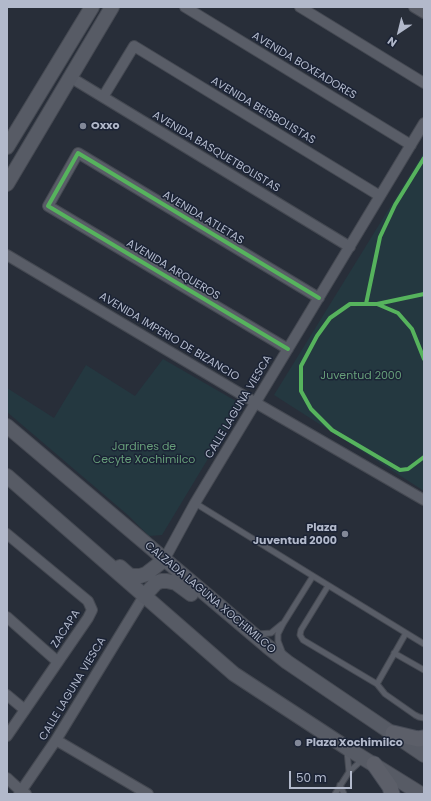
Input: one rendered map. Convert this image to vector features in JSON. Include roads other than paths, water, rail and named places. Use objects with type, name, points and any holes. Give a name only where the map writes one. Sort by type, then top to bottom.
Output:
[{"type":"main road","points":[[7,147],[92,7]]},
{"type":"main road","points":[[7,184],[112,7]]},
{"type":"main road","points":[[72,74],[88,36],[87,28],[82,24]]},
{"type":"main road","name":"CALZADA LAGUNA XOCHIMILCO","points":[[7,426],[247,631],[287,662],[424,755]]},
{"type":"main road","points":[[7,476],[234,674],[347,748],[421,794]]},
{"type":"main road","points":[[37,502],[40,502],[58,514],[129,575],[140,576],[146,574],[164,560]]},
{"type":"main road","points":[[144,596],[156,583],[161,581],[176,583],[250,638],[267,646]]},
{"type":"main road","points":[[393,733],[418,739],[424,738]]},
{"type":"main road","points":[[369,761],[390,787],[392,794]]},
{"type":"street","name":"AVENIDA BOXEADORES","points":[[185,7],[411,145]]},
{"type":"street","points":[[300,7],[424,83]]},
{"type":"street","points":[[414,7],[424,13]]},
{"type":"street","name":"AVENIDA BEISBOLISTAS","points":[[103,97],[134,46],[380,196]]},
{"type":"street","name":"AVENIDA BASQUETBOLISTAS","points":[[72,74],[103,97],[350,247]]},
{"type":"street","name":"CALLE LAGUNA VIESCA","points":[[164,560],[195,503],[424,123]]},
{"type":"street","name":"AVENIDA ARQUEROS","points":[[78,153],[48,206],[288,349]]},
{"type":"street","name":"AVENIDA ATLETAS","points":[[78,153],[319,298]]},
{"type":"street","name":"AVENIDA IMPERIO DE BIZANCIO","points":[[7,255],[256,403],[424,500]]},
{"type":"street","name":"ZACAPA","points":[[7,534],[88,601],[92,610],[7,736]]},
{"type":"street","name":"CALLE LAGUNA VIESCA","points":[[22,793],[144,596]]},
{"type":"street","points":[[7,617],[58,662]]},
{"type":"street","points":[[7,695],[25,710]]},
{"type":"street","points":[[56,740],[148,794]]},
{"type":"street","points":[[7,778],[22,793]]},
{"type":"lane","points":[[195,503],[424,644]]},
{"type":"lane","points":[[287,662],[278,641],[278,634],[313,576]]},
{"type":"lane","points":[[328,586],[301,630],[300,635],[303,640],[377,684],[385,694],[419,718],[424,718]]},
{"type":"lane","points":[[247,631],[256,634],[266,634],[271,633],[283,624]]},
{"type":"lane","points":[[377,684],[406,633]]},
{"type":"lane","points":[[394,653],[424,670]]},
{"type":"lane","points":[[347,748],[349,772]]},
{"type":"lane","points":[[335,794],[349,772],[369,761]]},
{"type":"lane","points":[[340,785],[344,794]]},
{"type":"place","name":"Oxxo","points":[[83,126]]},
{"type":"place","name":"Plaza Juventud 2000","points":[[345,534]]},
{"type":"place","name":"Plaza Xochimilco","points":[[298,743]]},
{"type":"park label","name":"Juventud 2000","points":[[361,376]]},
{"type":"park label","name":"Jardines de Cecyte Xochimilco","points":[[144,453]]}]
